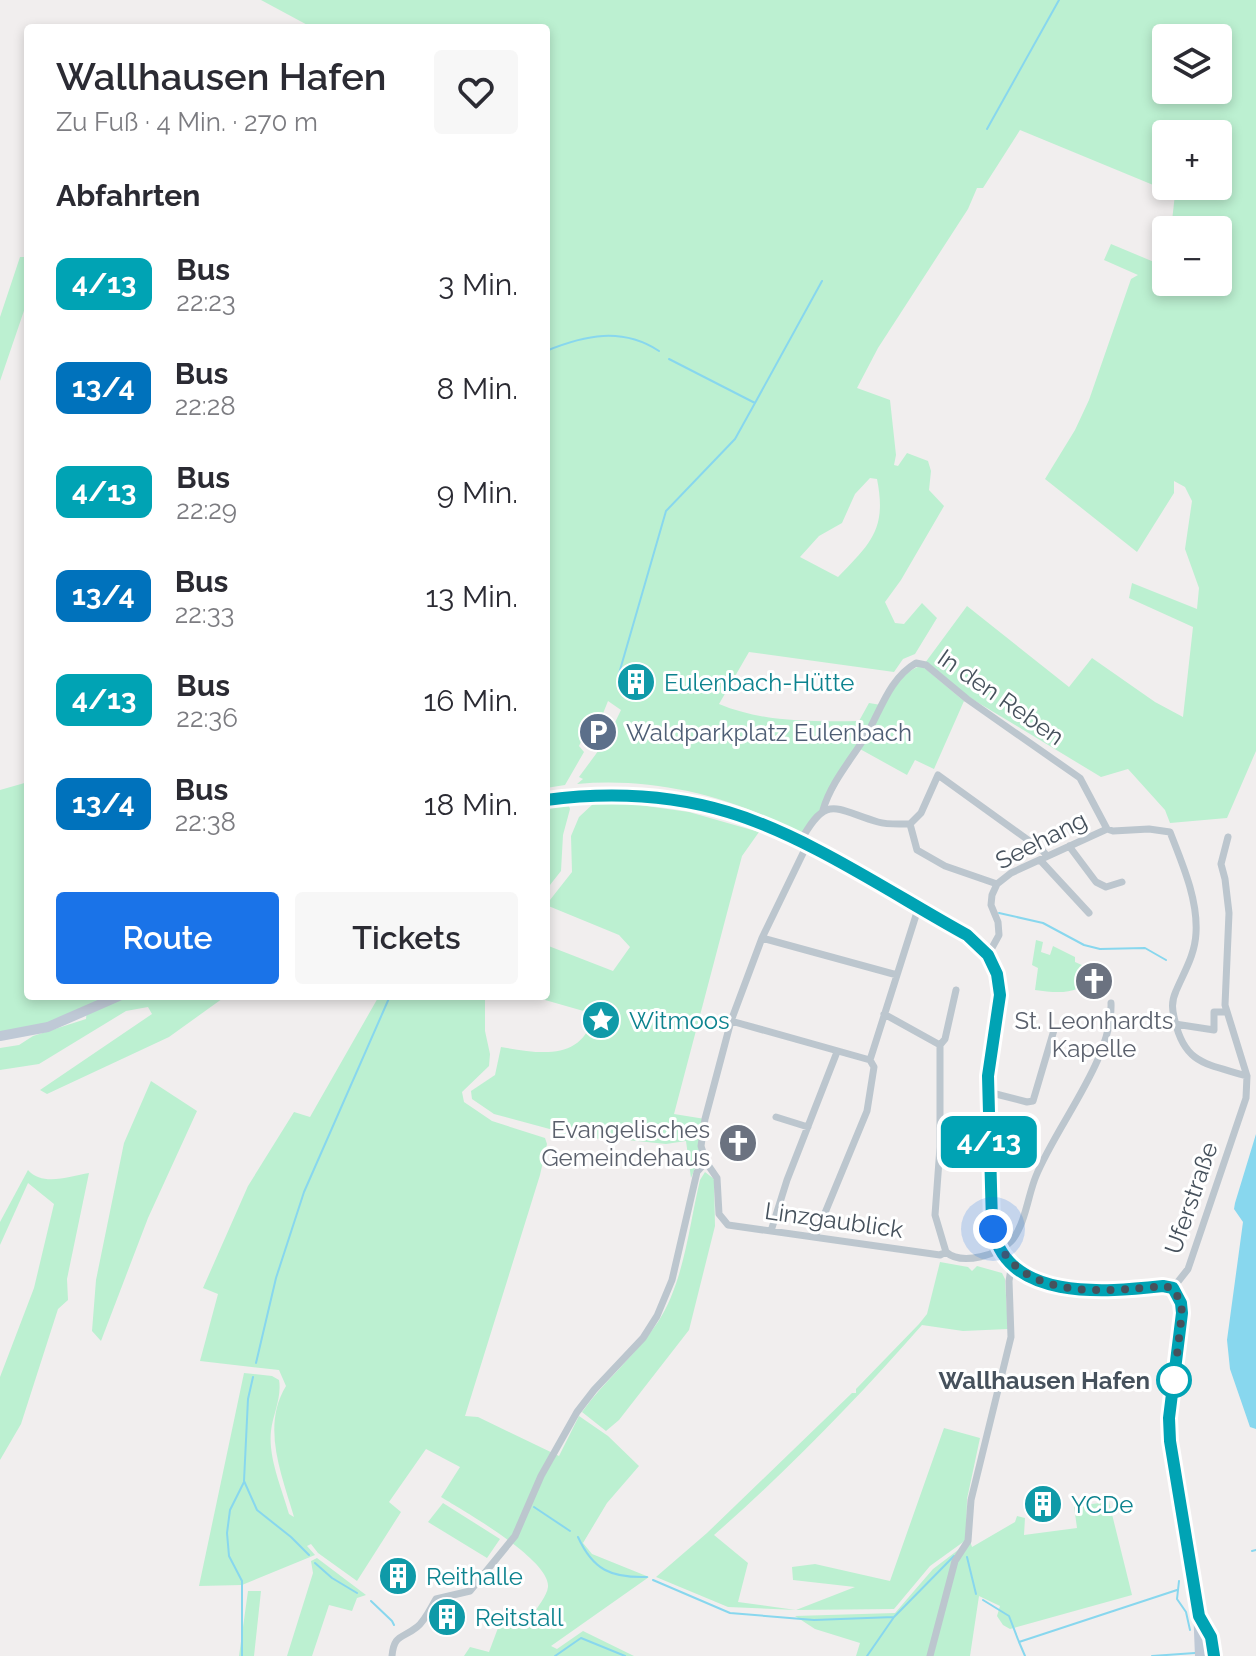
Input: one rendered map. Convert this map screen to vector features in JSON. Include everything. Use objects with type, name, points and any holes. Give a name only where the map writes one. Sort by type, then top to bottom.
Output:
[{"type":"main road","points":[[550,800],[608,794],[691,802],[731,813],[799,841],[967,935],[988,955],[997,974],[1000,995],[988,1076],[992,1223],[1000,1248],[1012,1263],[1053,1286],[1079,1291],[1173,1288]]},
{"type":"main road","points":[[0,1036],[48,1027],[110,1000]]},
{"type":"main road","name":"Uferstraße","points":[[1173,1288],[1181,1303],[1182,1313],[1169,1418],[1170,1441],[1199,1616],[1200,1656]]},
{"type":"main road","name":"Uferstraße","points":[[1199,1616],[1211,1637],[1214,1656]]},
{"type":"street","name":"In den Reben","points":[[823,810],[827,797],[868,733],[886,694],[916,663],[926,665],[967,699],[1080,778],[1107,829]]},
{"type":"street","points":[[392,1656],[393,1644],[400,1636],[418,1626],[436,1599],[470,1591],[515,1536],[541,1476],[577,1412],[643,1338],[657,1316],[672,1280],[697,1172],[706,1162],[701,1146],[705,1119],[731,1021],[799,841],[823,810],[833,807],[881,823],[910,824],[921,813],[938,775],[1042,850],[1044,858],[1089,913]]},
{"type":"street","points":[[910,824],[917,850],[945,866],[997,884]]},
{"type":"street","name":"Seehang","points":[[988,955],[999,935],[991,905],[992,895],[997,884],[1011,873],[1107,829],[1161,829],[1170,832],[1194,904],[1196,933],[1192,957],[1171,1005],[1175,1024]]},
{"type":"street","name":"Uferstraße","points":[[1173,1288],[1188,1269],[1246,1098],[1247,1076],[1226,1012],[1229,913],[1221,864],[1228,837]]},
{"type":"street","points":[[1069,846],[1096,882],[1106,887],[1122,882]]},
{"type":"street","points":[[870,1060],[918,909]]},
{"type":"street","points":[[762,938],[897,975]]},
{"type":"street","points":[[946,1252],[935,1215],[940,1147],[940,1045],[945,1039],[956,990]]},
{"type":"street","points":[[1000,1248],[1013,1238],[1050,1145],[1087,1082],[1112,1020],[1111,1003]]},
{"type":"street","points":[[1226,1012],[1214,1012],[1214,1030],[1175,1024],[1183,1049],[1201,1062],[1247,1076]]},
{"type":"street","points":[[884,1014],[940,1045]]},
{"type":"street","points":[[731,1021],[870,1060],[874,1067],[867,1111],[815,1237]]},
{"type":"street","points":[[988,1092],[1033,1101],[1054,1030]]},
{"type":"street","points":[[771,1231],[787,1180],[837,1052]]},
{"type":"street","points":[[776,1117],[808,1127]]},
{"type":"street","name":"Linzgaublick","points":[[706,1162],[717,1178],[719,1214],[728,1225],[940,1255],[946,1252],[951,1256],[972,1258],[1000,1248]]},
{"type":"street","points":[[930,1656],[955,1561],[968,1541],[971,1500],[1011,1337],[1009,1281],[1012,1263]]},
{"type":"green space","points":[[261,0],[1256,0],[1256,751],[1227,818],[1170,823],[1165,810],[1128,769],[1101,777],[967,696],[925,663],[967,606],[1069,687],[1092,658],[1155,702],[1183,717],[1193,627],[1129,598],[1132,583],[1197,609],[1199,588],[1185,549],[1192,501],[1185,487],[1174,481],[1174,493],[1137,552],[1045,479],[1089,400],[1131,279],[1138,275],[1104,260],[1111,244],[1152,261],[1152,296],[1232,296],[1232,216],[1173,216],[1174,200],[1232,200],[1232,120],[1152,120],[1152,185],[1020,130],[983,188],[977,188],[968,209],[878,348],[857,388],[890,400],[896,455],[894,465],[898,466],[907,453],[928,461],[931,471],[929,490],[944,506],[885,602],[895,623],[904,624],[922,603],[937,618],[915,654],[903,659],[894,672],[749,652],[719,704],[770,718],[823,721],[859,721],[869,703],[881,705],[823,811],[804,835],[750,810],[694,793],[636,784],[577,784],[607,739],[621,710],[608,701],[600,721],[592,718],[579,746],[584,752],[565,785],[550,787],[550,24],[306,24]],"holes":[[[870,478],[877,479],[880,511],[874,534],[838,577],[800,557],[819,536],[842,523],[855,494]]]},
{"type":"green space","points":[[20,257],[24,257],[24,311],[0,381],[0,317]]},
{"type":"green space","points":[[922,666],[964,701],[934,769],[915,760],[907,775],[860,749],[894,688],[912,670]]},
{"type":"green space","points":[[24,783],[24,1000],[220,1000],[169,1037],[47,1094],[40,1090],[152,1014],[148,1007],[126,1011],[39,1064],[0,1070],[0,1048],[19,1045],[33,1036],[86,1019],[87,1009],[47,1024],[0,1033],[0,790]]},
{"type":"green space","points":[[618,802],[689,812],[759,832],[742,856],[674,1114],[705,1119],[703,1161],[696,1166],[691,1178],[686,1141],[666,1144],[556,1138],[557,1131],[494,1114],[472,1099],[471,1091],[495,1075],[501,1047],[557,1051],[580,1041],[588,1030],[594,1014],[545,1000],[550,1000],[550,947],[613,971],[630,947],[619,935],[550,907],[550,900],[572,872],[571,836],[579,817],[594,803]]},
{"type":"green space","points":[[568,803],[570,809],[563,835],[561,871],[550,885],[550,806]]},
{"type":"green space","points":[[1036,940],[1043,942],[1041,952],[1050,955],[1053,946],[1075,957],[1075,962],[1103,970],[1108,991],[1096,988],[1100,979],[1093,974],[1075,990],[1035,990],[1038,968],[1032,965]]},
{"type":"green space","points":[[377,1000],[485,1000],[489,1066],[462,1092],[464,1102],[492,1121],[545,1138],[547,1144],[465,1416],[478,1417],[559,1456],[579,1416],[608,1436],[639,1466],[607,1503],[583,1543],[592,1554],[649,1577],[551,1646],[557,1649],[583,1631],[634,1656],[464,1656],[470,1647],[489,1652],[504,1612],[533,1615],[548,1587],[536,1563],[521,1550],[441,1497],[460,1467],[426,1449],[389,1502],[401,1512],[357,1581],[318,1553],[311,1544],[307,1546],[315,1555],[242,1585],[199,1586],[244,1373],[272,1376],[279,1380],[271,1431],[272,1452],[289,1514],[294,1517],[274,1434],[279,1402],[286,1386],[279,1370],[200,1361],[218,1294],[203,1288],[248,1186],[294,1112],[310,1117]]},
{"type":"green space","points":[[151,1081],[197,1111],[148,1218],[101,1341],[92,1331],[96,1280],[124,1143]]},
{"type":"green space","points":[[28,1170],[49,1179],[89,1173],[67,1279],[68,1300],[58,1309],[21,1424],[0,1460],[0,1377],[34,1288],[54,1204],[28,1183],[0,1245],[0,1222]]},
{"type":"green space","points":[[705,1172],[714,1179],[715,1226],[689,1330],[619,1420],[606,1431],[582,1412],[649,1334],[667,1306],[680,1272],[700,1180]]},
{"type":"green space","points":[[940,1262],[968,1267],[972,1271],[977,1266],[1002,1273],[1008,1329],[963,1331],[922,1325],[821,1433],[714,1535],[748,1563],[738,1602],[796,1610],[728,1607],[656,1577],[707,1533],[852,1393],[856,1393],[856,1389],[919,1324],[927,1314]]},
{"type":"green space","points":[[944,1428],[980,1438],[967,1499],[966,1540],[930,1566],[894,1609],[796,1610],[855,1587],[793,1580],[792,1567],[815,1564],[890,1581]]},
{"type":"green space","points":[[1109,1502],[1132,1595],[1010,1629],[997,1616],[1000,1606],[979,1596],[970,1656],[933,1656],[957,1562],[970,1541],[972,1547],[1015,1522],[1017,1516],[1025,1518],[1024,1535],[1077,1528],[1074,1506]]},
{"type":"green space","points":[[443,1503],[500,1539],[487,1558],[428,1522]]},
{"type":"green space","points":[[966,1544],[953,1561],[928,1656],[856,1656],[860,1643],[815,1629],[795,1616],[895,1613],[933,1569]]},
{"type":"green space","points":[[317,1558],[366,1595],[357,1598],[352,1611],[329,1605],[312,1656],[287,1656],[313,1573],[311,1561]]},
{"type":"green space","points":[[248,1591],[261,1591],[254,1656],[239,1656]]},
{"type":"water","points":[[1256,1134],[1256,1429],[1250,1427],[1230,1369],[1227,1340],[1243,1222],[1234,1209]]},
{"type":"waterway","points":[[987,129],[1059,0]]},
{"type":"waterway","points":[[755,403],[822,281]]},
{"type":"waterway","points":[[550,350],[589,338],[617,336],[645,343],[659,351]]},
{"type":"waterway","points":[[618,677],[666,511],[735,439],[755,403],[669,359]]},
{"type":"waterway","points":[[999,913],[1043,923],[1084,945],[1100,949],[1145,948],[1166,960]]},
{"type":"waterway","points":[[256,1363],[276,1278],[304,1192],[388,1000]]},
{"type":"waterway","points":[[253,1377],[248,1399],[244,1481],[257,1510],[309,1555]]},
{"type":"waterway","points":[[242,1656],[242,1581],[229,1556],[227,1533],[230,1510],[244,1482]]},
{"type":"waterway","points":[[534,1507],[570,1531]]},
{"type":"waterway","points":[[578,1537],[590,1557],[605,1570],[623,1576],[647,1577]]},
{"type":"waterway","points":[[1252,1551],[1256,1550]]},
{"type":"waterway","points":[[653,1580],[730,1613],[814,1620],[894,1617],[954,1556]]},
{"type":"waterway","points":[[967,1557],[976,1594]]},
{"type":"waterway","points":[[315,1563],[357,1593]]},
{"type":"waterway","points":[[1179,1581],[1177,1599],[1186,1612],[1190,1630]]},
{"type":"waterway","points":[[983,1600],[1009,1616],[1019,1642],[1177,1590]]},
{"type":"waterway","points":[[371,1601],[394,1625]]},
{"type":"waterway","points":[[867,1656],[894,1617]]},
{"type":"waterway","points":[[555,1656],[581,1638],[625,1656]]},
{"type":"waterway","points":[[1019,1642],[1025,1656]]},
{"type":"waterway","points":[[1152,1656],[1195,1653]]},
{"type":"bus line","name":"4/13","points":[[550,799],[608,794],[650,797],[691,802],[731,813],[807,845],[967,935],[988,955],[997,974],[1000,995],[988,1076],[995,1239],[1012,1263],[1053,1286],[1079,1291],[1163,1286],[1173,1288],[1178,1294],[1182,1313],[1169,1418],[1170,1441],[1199,1616],[1211,1637],[1214,1656]]},
{"type":"place","name":"Eulenbach-Hütte","points":[[636,682]]},
{"type":"place","name":"Waldparkplatz Eulenbach","points":[[598,732]]},
{"type":"place","name":"St. Leonhardts Kapelle","points":[[1094,981]]},
{"type":"place","name":"Witmoos","points":[[601,1020]]},
{"type":"place","name":"Evangelisches Gemeindehaus","points":[[738,1143]]},
{"type":"place","name":"Wallhausen Hafen","points":[[1174,1380]]},
{"type":"place","name":"YCDe","points":[[1043,1504]]},
{"type":"place","name":"Reithalle","points":[[398,1576]]},
{"type":"place","name":"Reitstall","points":[[447,1617]]},
{"type":"route","points":[[993,1229],[995,1239],[1007,1259],[1053,1286],[1079,1291],[1173,1288],[1178,1294],[1182,1313],[1174,1380]]}]
